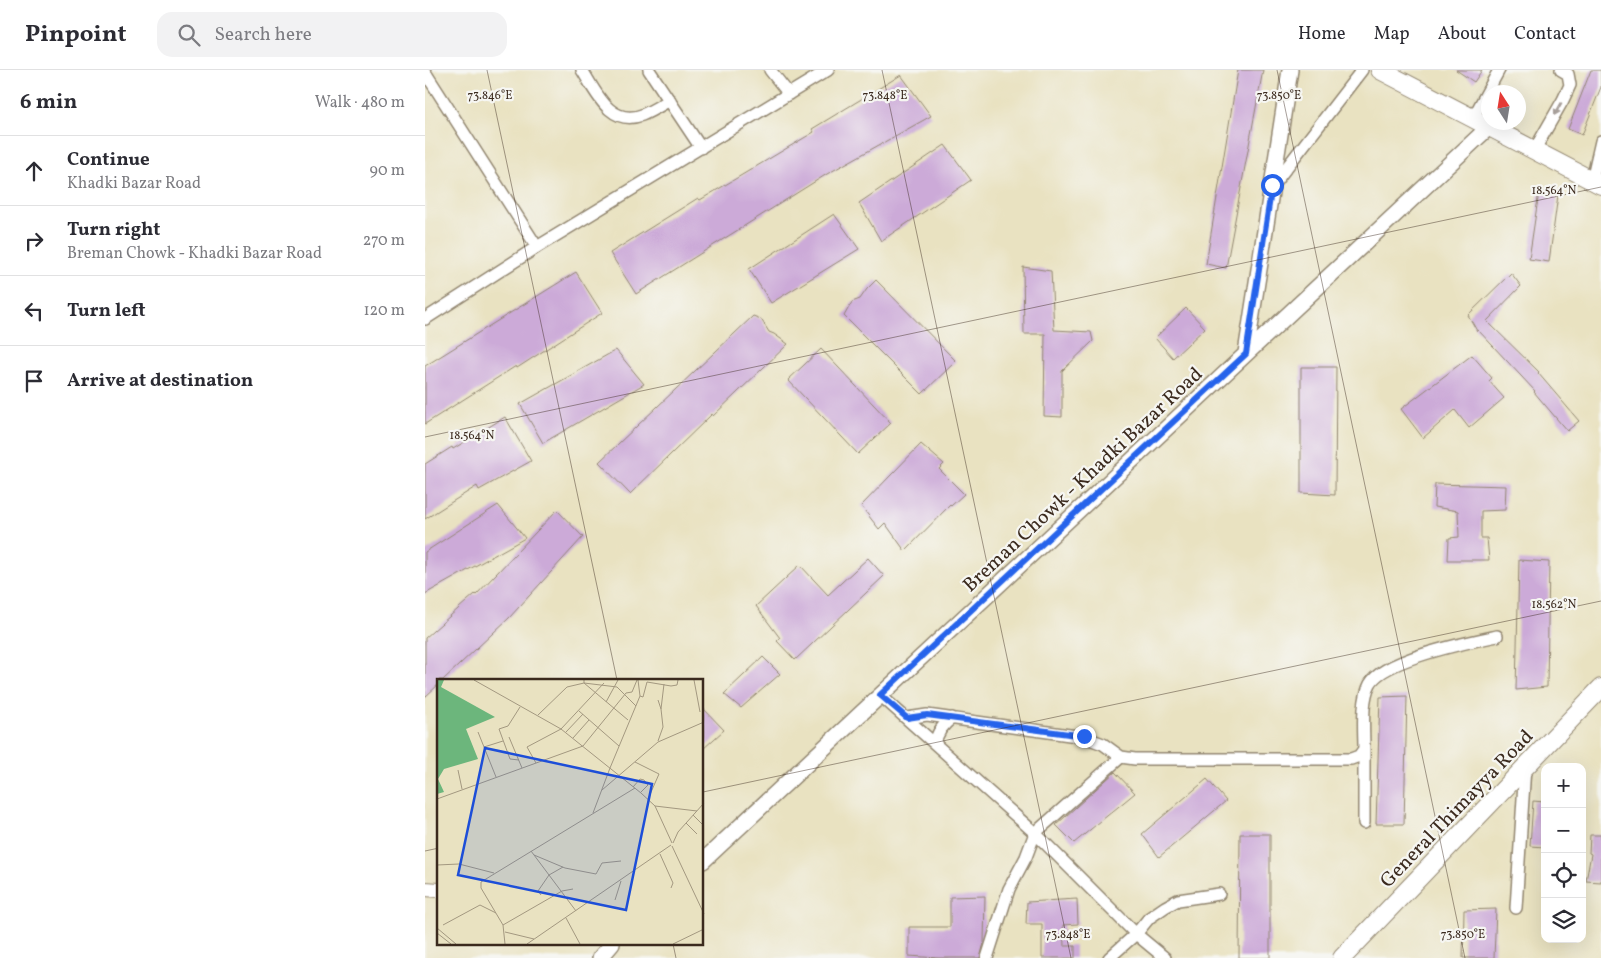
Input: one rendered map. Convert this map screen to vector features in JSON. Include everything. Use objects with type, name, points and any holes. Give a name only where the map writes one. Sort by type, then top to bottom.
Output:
[{"type":"main road","points":[[1246,354],[1290,70]]},
{"type":"main road","points":[[1380,70],[1481,122]]},
{"type":"main road","name":"Breman Chowk - Khadki Bazar Road","points":[[704,860],[1486,130]]},
{"type":"main road","points":[[1495,130],[1597,182]]},
{"type":"main road","name":"General Thimayya Road","points":[[1342,958],[1601,688]]},
{"type":"main road","points":[[600,958],[610,946]]},
{"type":"street","points":[[582,70],[607,108],[616,114],[627,117],[640,116],[671,100]]},
{"type":"street","points":[[649,70],[671,100],[701,148]]},
{"type":"street","points":[[770,70],[789,94]]},
{"type":"street","points":[[425,319],[537,247],[828,70]]},
{"type":"street","points":[[1272,185],[1363,70]]},
{"type":"street","points":[[1473,118],[1499,70]]},
{"type":"street","points":[[1535,150],[1570,85],[1568,74],[1561,70]]},
{"type":"street","points":[[425,72],[537,247]]},
{"type":"street","points":[[1597,182],[1601,141]]},
{"type":"street","points":[[1364,823],[1365,696],[1370,683],[1378,674],[1391,667],[1453,645],[1497,636]]},
{"type":"street","points":[[880,695],[1035,833],[1136,934],[1165,958]]},
{"type":"street","points":[[907,718],[927,715],[1084,736],[1103,744],[1121,757],[1135,759],[1351,759],[1359,756],[1364,749]]},
{"type":"street","points":[[935,744],[936,736],[943,725],[952,718]]},
{"type":"street","points":[[987,958],[1009,889],[1035,833],[1121,757]]},
{"type":"street","points":[[1516,908],[1525,767]]},
{"type":"street","points":[[1109,958],[1136,934],[1149,918],[1165,907],[1178,900],[1219,894]]},
{"type":"building","points":[[1238,70],[1263,70],[1226,268],[1206,264]]},
{"type":"building","points":[[1456,70],[1482,70],[1474,82]]},
{"type":"building","points":[[1591,70],[1601,70],[1601,87],[1582,135],[1568,129]]},
{"type":"building","points":[[901,75],[931,116],[827,174],[636,294],[610,253],[698,198],[700,200],[814,132],[812,129]]},
{"type":"building","points":[[945,145],[971,180],[881,241],[859,203]]},
{"type":"building","points":[[1539,192],[1558,195],[1549,262],[1529,259]]},
{"type":"building","points":[[834,214],[859,249],[771,303],[749,269]]},
{"type":"building","points":[[1023,267],[1051,271],[1054,330],[1091,332],[1093,341],[1062,371],[1062,417],[1044,416],[1045,334],[1024,334]]},
{"type":"building","points":[[576,272],[602,313],[425,424],[425,366]]},
{"type":"building","points":[[1511,273],[1521,286],[1487,321],[1539,372],[1579,421],[1567,431],[1535,391],[1477,331],[1468,315]]},
{"type":"building","points":[[876,280],[956,361],[922,394],[844,316],[852,302],[860,299]]},
{"type":"building","points":[[1186,308],[1205,328],[1173,358],[1155,338]]},
{"type":"building","points":[[753,316],[761,319],[769,332],[788,344],[713,416],[712,414],[630,494],[599,462]]},
{"type":"building","points":[[821,349],[891,423],[858,454],[788,380]]},
{"type":"building","points":[[616,350],[644,384],[543,443],[520,404]]},
{"type":"building","points":[[1472,355],[1492,378],[1489,381],[1504,398],[1469,428],[1455,410],[1423,438],[1401,409]]},
{"type":"building","points":[[1301,367],[1336,367],[1335,495],[1301,493]]},
{"type":"building","points":[[505,417],[531,461],[479,490],[477,486],[425,519],[425,464]]},
{"type":"building","points":[[921,444],[944,464],[939,469],[964,494],[950,505],[905,551],[885,523],[879,529],[861,506]]},
{"type":"building","points":[[1435,484],[1506,486],[1505,510],[1481,511],[1481,538],[1487,538],[1489,560],[1448,560],[1449,538],[1459,537],[1458,511],[1434,507]]},
{"type":"building","points":[[498,505],[525,538],[425,594],[425,552]]},
{"type":"building","points":[[557,510],[583,537],[509,618],[444,679],[437,679],[437,686],[425,697],[425,638],[476,595]]},
{"type":"building","points":[[868,558],[884,576],[795,660],[777,641],[780,638],[756,606],[800,565],[828,595]]},
{"type":"building","points":[[1519,560],[1549,562],[1547,687],[1516,690]]},
{"type":"building","points":[[763,657],[780,674],[741,708],[724,694]]},
{"type":"building","points":[[1407,696],[1404,824],[1376,824],[1380,697]]},
{"type":"building","points":[[704,709],[724,730],[704,748]]},
{"type":"building","points":[[1115,772],[1135,793],[1074,843],[1056,825]]},
{"type":"building","points":[[1207,779],[1226,801],[1159,857],[1142,834]]},
{"type":"building","points":[[1533,801],[1541,802],[1541,847],[1530,846]]},
{"type":"building","points":[[1240,834],[1270,834],[1270,958],[1239,958]]},
{"type":"building","points":[[1590,835],[1601,835],[1601,882],[1586,881],[1591,854],[1589,853]]},
{"type":"building","points":[[985,896],[984,943],[980,958],[909,956],[909,927],[950,927],[950,897]]},
{"type":"building","points":[[1077,899],[1078,924],[1063,925],[1064,946],[1075,946],[1075,958],[1042,958],[1042,924],[1026,924],[1027,902]]},
{"type":"building","points":[[1496,909],[1494,958],[1463,958],[1464,910]]},
{"type":"route","points":[[1084,736],[927,715],[907,718],[880,695],[1246,354],[1272,185]]}]
